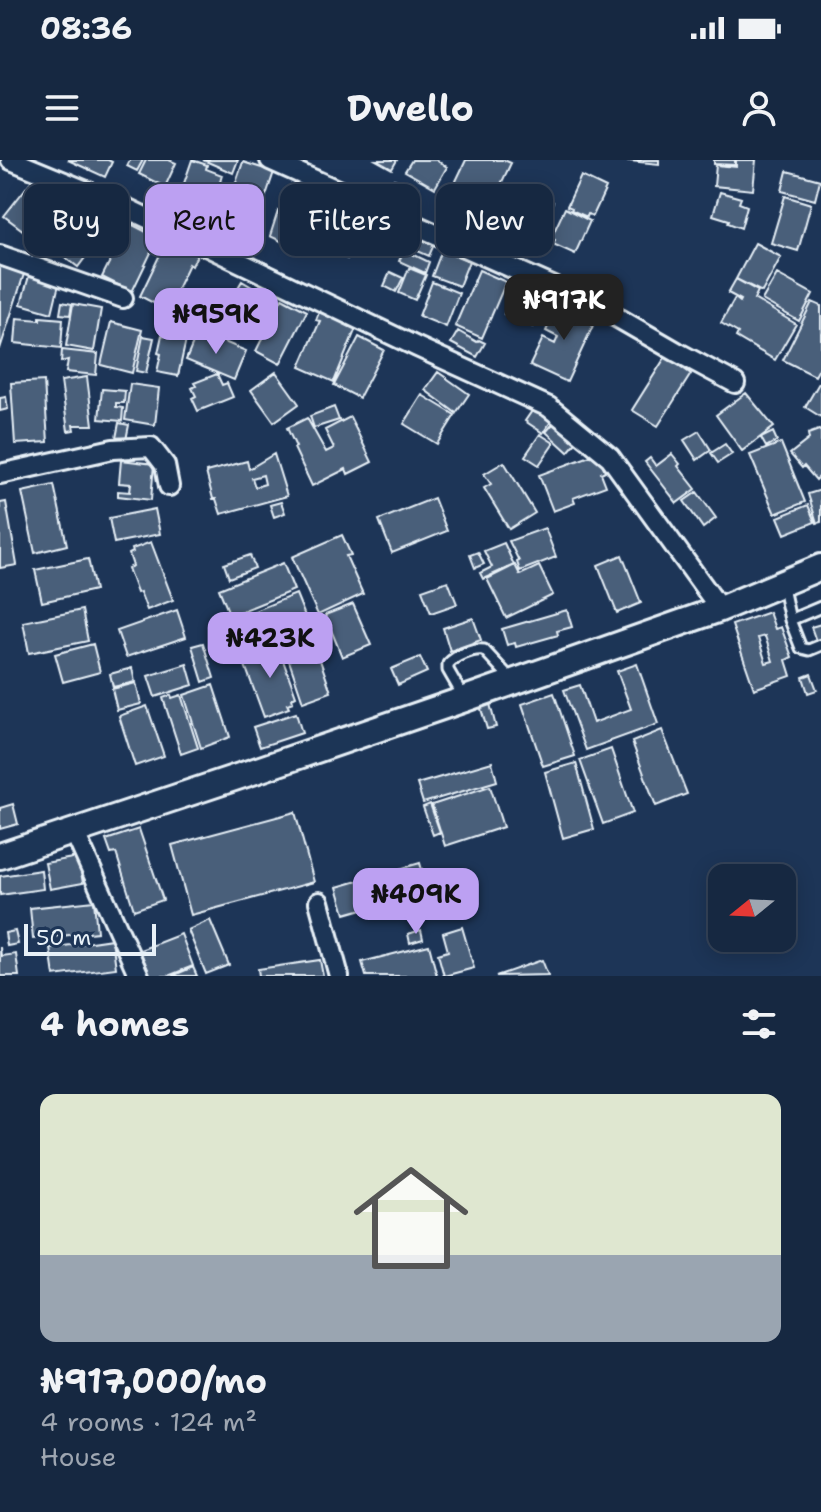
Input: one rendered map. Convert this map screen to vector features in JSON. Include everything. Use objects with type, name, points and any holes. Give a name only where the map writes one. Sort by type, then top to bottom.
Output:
[{"type":"street","points":[[11,160],[118,204],[549,407],[610,457],[720,609]]},
{"type":"street","points":[[270,160],[599,307],[735,383]]},
{"type":"street","points":[[0,255],[123,298]]},
{"type":"street","points":[[0,474],[113,449],[151,447],[165,465],[169,486]]},
{"type":"street","points":[[0,856],[514,682],[720,609],[821,567]]},
{"type":"street","points":[[74,831],[139,976]]},
{"type":"street","points":[[319,902],[339,976]]},
{"type":"lane","points":[[782,583],[790,620],[801,648],[809,650],[821,645]]},
{"type":"lane","points":[[790,620],[821,607]]},
{"type":"lane","points":[[465,699],[448,670],[448,664],[452,659],[478,649],[484,650],[514,682]]},
{"type":"building","points":[[68,160],[108,160],[112,162],[105,177]]},
{"type":"building","points":[[130,160],[143,160],[137,171],[127,166]]},
{"type":"building","points":[[146,160],[176,163],[166,184],[159,184],[139,174]]},
{"type":"building","points":[[192,160],[222,175],[220,182],[223,184],[184,184]]},
{"type":"building","points":[[203,160],[238,160],[233,173]]},
{"type":"building","points":[[376,160],[397,160],[392,169]]},
{"type":"building","points":[[412,160],[436,160],[447,167],[435,188],[405,171]]},
{"type":"building","points":[[466,160],[504,160],[511,163],[501,184],[455,184]]},
{"type":"building","points":[[619,160],[659,160],[659,164]]},
{"type":"building","points":[[714,160],[735,160],[735,165],[714,164]]},
{"type":"building","points":[[736,160],[756,160],[753,190],[714,186],[716,165],[736,167]]},
{"type":"building","points":[[243,162],[274,172],[264,201],[264,184],[236,184]]},
{"type":"building","points":[[787,171],[820,180],[815,200],[782,191]]},
{"type":"building","points":[[581,176],[606,188],[593,216],[588,214],[587,217],[567,206]]},
{"type":"building","points":[[24,191],[24,231],[4,216]]},
{"type":"building","points":[[720,192],[741,198],[739,203],[747,206],[741,228],[713,215]]},
{"type":"building","points":[[785,196],[811,204],[798,251],[771,243]]},
{"type":"building","points":[[565,208],[590,221],[575,254],[553,244],[553,234]]},
{"type":"building","points":[[278,211],[280,241],[270,236]]},
{"type":"building","points":[[129,223],[145,231],[145,256],[149,256],[132,292],[102,277],[112,256],[129,256]]},
{"type":"building","points":[[420,235],[435,242],[429,256],[420,252]]},
{"type":"building","points":[[755,243],[781,257],[762,292],[736,279]]},
{"type":"building","points":[[64,256],[86,256],[78,267]]},
{"type":"building","points":[[159,256],[197,256],[192,266],[189,264],[167,310],[140,296]]},
{"type":"building","points":[[401,256],[416,256],[429,262],[425,273],[399,261]]},
{"type":"building","points":[[440,256],[457,256],[469,261],[459,286],[432,276]]},
{"type":"building","points":[[0,266],[24,274],[0,349]]},
{"type":"building","points":[[409,268],[426,275],[415,300],[399,293]]},
{"type":"building","points":[[479,270],[506,282],[482,338],[455,326]]},
{"type":"building","points":[[390,272],[403,278],[396,292],[384,286]]},
{"type":"building","points":[[777,274],[813,294],[799,321],[762,300]]},
{"type":"building","points":[[29,276],[59,284],[52,313],[21,304]]},
{"type":"building","points":[[736,279],[758,291],[754,299],[796,324],[775,360],[736,337],[738,333],[721,323],[735,298],[741,300],[728,293]]},
{"type":"building","points":[[242,281],[270,298],[246,338],[218,321]]},
{"type":"building","points":[[432,282],[459,293],[446,327],[419,316]]},
{"type":"building","points":[[518,282],[547,295],[533,327],[504,314]]},
{"type":"building","points":[[282,298],[307,311],[280,364],[256,351]]},
{"type":"building","points":[[62,302],[72,304],[70,315],[60,314]]},
{"type":"building","points":[[559,302],[596,319],[567,382],[530,365],[543,338],[555,344],[558,337],[546,331]]},
{"type":"building","points":[[812,302],[821,306],[821,365],[815,376],[783,360]]},
{"type":"building","points":[[73,304],[101,309],[94,351],[66,346]]},
{"type":"building","points":[[319,312],[356,328],[334,382],[300,367],[320,321],[316,320]]},
{"type":"building","points":[[40,317],[63,319],[61,348],[15,343],[17,318],[40,320]]},
{"type":"building","points":[[111,322],[142,330],[132,373],[101,365]]},
{"type":"building","points":[[198,331],[246,351],[234,380],[186,360]]},
{"type":"building","points":[[458,331],[485,343],[477,357],[451,343]]},
{"type":"building","points":[[162,335],[186,340],[178,376],[157,372]]},
{"type":"building","points":[[143,336],[154,338],[146,373],[136,371]]},
{"type":"building","points":[[359,337],[384,350],[359,398],[334,385]]},
{"type":"building","points":[[62,350],[98,354],[96,375],[66,372],[68,360],[61,362]]},
{"type":"building","points":[[666,356],[691,374],[658,426],[632,410]]},
{"type":"building","points":[[276,372],[299,404],[274,422],[251,390]]},
{"type":"building","points":[[438,372],[469,394],[456,413],[425,390]]},
{"type":"building","points":[[217,374],[222,385],[227,383],[233,397],[198,411],[192,398],[196,396],[192,388],[196,386],[194,383]]},
{"type":"building","points":[[87,377],[93,425],[73,425],[74,430],[68,431],[61,381]]},
{"type":"building","points":[[44,381],[48,442],[15,444],[11,383]]},
{"type":"building","points":[[130,384],[159,388],[155,425],[125,420]]},
{"type":"building","points":[[821,384],[821,417],[805,407]]},
{"type":"building","points":[[102,389],[125,391],[124,403],[116,403],[116,407],[123,408],[122,421],[99,419]]},
{"type":"building","points":[[746,393],[774,427],[742,451],[716,415]]},
{"type":"building","points":[[422,395],[455,415],[437,444],[404,424]]},
{"type":"building","points":[[6,397],[8,409],[0,411],[0,398]]},
{"type":"building","points":[[334,407],[339,420],[314,428],[310,416]]},
{"type":"building","points":[[534,408],[552,420],[543,433],[525,421]]},
{"type":"building","points":[[350,417],[372,462],[348,474],[346,469],[312,486],[287,428],[307,418],[326,452],[334,448],[325,430]]},
{"type":"building","points":[[558,418],[581,437],[568,452],[546,432]]},
{"type":"building","points":[[119,423],[129,425],[126,440],[116,438]]},
{"type":"building","points":[[819,430],[821,475],[816,480],[790,454],[809,439],[808,434]]},
{"type":"building","points":[[699,431],[711,450],[697,460],[684,440]]},
{"type":"building","points":[[773,432],[777,441],[766,447],[761,438]]},
{"type":"building","points":[[540,434],[554,443],[539,465],[525,456]]},
{"type":"building","points":[[781,443],[805,502],[775,514],[750,455]]},
{"type":"building","points":[[725,444],[732,454],[718,463],[711,453]]},
{"type":"building","points":[[598,453],[605,471],[601,473],[606,486],[573,498],[575,503],[553,511],[539,475]]},
{"type":"building","points":[[274,454],[287,496],[221,514],[216,499],[213,499],[206,472],[247,461],[249,469]],"holes":[[[263,475],[265,484],[255,487],[252,478]]]},
{"type":"building","points":[[672,454],[696,489],[677,503],[645,462],[650,458],[656,466]]},
{"type":"building","points":[[121,460],[154,464],[151,500],[118,496],[118,491],[130,492],[131,484],[119,483]]},
{"type":"building","points":[[504,462],[535,513],[509,529],[484,488],[491,484],[484,474]]},
{"type":"building","points":[[54,485],[67,545],[35,553],[22,492]]},
{"type":"building","points":[[821,490],[821,522],[817,523],[808,494]]},
{"type":"building","points":[[697,492],[716,518],[703,528],[684,501]]},
{"type":"building","points":[[434,498],[447,531],[392,553],[379,520]]},
{"type":"building","points":[[6,502],[17,565],[0,568],[0,503]]},
{"type":"building","points":[[281,502],[285,513],[274,517],[270,505]]},
{"type":"building","points":[[808,505],[815,522],[785,534],[778,517]]},
{"type":"building","points":[[155,509],[160,534],[114,543],[109,518]]},
{"type":"building","points":[[545,528],[556,557],[520,571],[519,561],[509,541]]},
{"type":"building","points":[[342,535],[351,555],[346,556],[363,594],[318,615],[292,557]]},
{"type":"building","points":[[151,542],[173,600],[147,610],[128,568],[133,566],[129,554],[133,552],[132,549]]},
{"type":"building","points":[[504,543],[514,565],[483,579],[480,573],[492,567],[484,551]]},
{"type":"building","points":[[478,552],[484,564],[475,568],[470,555]]},
{"type":"building","points":[[250,555],[255,568],[229,578],[224,564]]},
{"type":"building","points":[[622,555],[641,603],[617,613],[598,565]]},
{"type":"building","points":[[88,559],[95,590],[42,602],[35,570]]},
{"type":"building","points":[[283,563],[294,590],[230,616],[219,589]]},
{"type":"building","points":[[515,565],[520,575],[539,566],[553,595],[506,618],[487,579]]},
{"type":"building","points":[[448,581],[457,604],[431,613],[422,590]]},
{"type":"building","points":[[296,594],[307,621],[243,647],[232,620]]},
{"type":"building","points":[[353,604],[371,645],[342,657],[325,615]]},
{"type":"building","points":[[82,610],[88,641],[29,653],[23,622]]},
{"type":"building","points":[[177,610],[186,637],[126,657],[117,631]]},
{"type":"building","points":[[567,610],[572,627],[557,631],[558,635],[516,647],[515,643],[507,645],[502,629]]},
{"type":"building","points":[[769,612],[775,629],[781,627],[792,657],[786,660],[791,676],[754,689],[732,625]],"holes":[[[765,636],[773,661],[766,663],[758,638]]]},
{"type":"building","points":[[473,618],[481,640],[450,651],[443,628]]},
{"type":"building","points":[[821,624],[821,639],[816,641],[811,627]]},
{"type":"building","points":[[310,631],[331,692],[303,702],[282,640]]},
{"type":"building","points":[[203,643],[214,678],[203,682],[192,646]]},
{"type":"building","points":[[93,644],[100,672],[63,682],[55,654]]},
{"type":"building","points":[[277,644],[296,696],[292,698],[293,702],[287,704],[289,708],[264,717],[242,657]]},
{"type":"building","points":[[420,657],[427,672],[398,685],[391,669]]},
{"type":"building","points":[[187,664],[193,685],[155,697],[148,676]]},
{"type":"building","points":[[637,664],[658,724],[586,750],[564,690],[580,685],[593,723],[631,709],[617,671]]},
{"type":"building","points":[[132,668],[135,682],[113,687],[110,674]]},
{"type":"building","points":[[811,674],[817,690],[808,693],[803,677]]},
{"type":"building","points":[[136,683],[141,704],[117,710],[112,689]]},
{"type":"building","points":[[213,685],[230,737],[201,748],[184,695]]},
{"type":"building","points":[[554,693],[575,756],[543,766],[522,704]]},
{"type":"building","points":[[171,695],[172,698],[181,695],[198,748],[181,754],[163,698]]},
{"type":"building","points":[[489,700],[496,727],[487,729],[479,702]]},
{"type":"building","points":[[147,706],[164,756],[135,766],[119,716]]},
{"type":"building","points":[[296,713],[302,733],[260,747],[253,727]]},
{"type":"building","points":[[662,730],[687,794],[656,806],[632,742]]},
{"type":"building","points":[[611,749],[633,813],[603,824],[580,760]]},
{"type":"building","points":[[492,762],[497,781],[423,803],[417,784]]},
{"type":"building","points":[[576,763],[594,829],[563,838],[545,772]]},
{"type":"building","points":[[490,786],[503,827],[445,846],[432,805]]},
{"type":"building","points":[[13,804],[18,824],[0,829],[0,808]]},
{"type":"building","points":[[430,804],[440,832],[433,835],[423,807]]},
{"type":"building","points":[[295,812],[314,882],[191,915],[172,845]]},
{"type":"building","points":[[139,829],[163,900],[134,910],[116,853],[111,854],[106,840]]},
{"type":"building","points":[[78,857],[83,883],[50,889],[45,863]]},
{"type":"building","points":[[420,863],[428,891],[394,900],[396,908],[382,912],[380,904],[345,914],[337,887]]},
{"type":"building","points":[[41,870],[43,889],[0,895],[0,876]]},
{"type":"building","points":[[94,901],[97,932],[33,939],[30,908]]},
{"type":"building","points":[[210,920],[229,965],[206,974],[188,930]]},
{"type":"building","points":[[462,927],[474,968],[444,976],[438,954],[448,951],[443,933]]},
{"type":"building","points":[[421,930],[423,939],[410,943],[408,934]]},
{"type":"building","points":[[15,931],[18,944],[7,946],[5,933]]},
{"type":"building","points":[[181,934],[193,966],[168,976],[150,976],[140,950]]},
{"type":"building","points":[[112,939],[116,968],[54,976],[50,948]]},
{"type":"building","points":[[429,945],[437,976],[366,976],[362,962]]},
{"type":"building","points":[[0,947],[1,956],[16,954],[19,976],[0,976]]},
{"type":"building","points":[[320,960],[323,976],[259,976],[258,969]]},
{"type":"building","points":[[542,960],[548,975],[496,976]]},
{"type":"building","points":[[193,967],[197,976],[172,976]]}]
